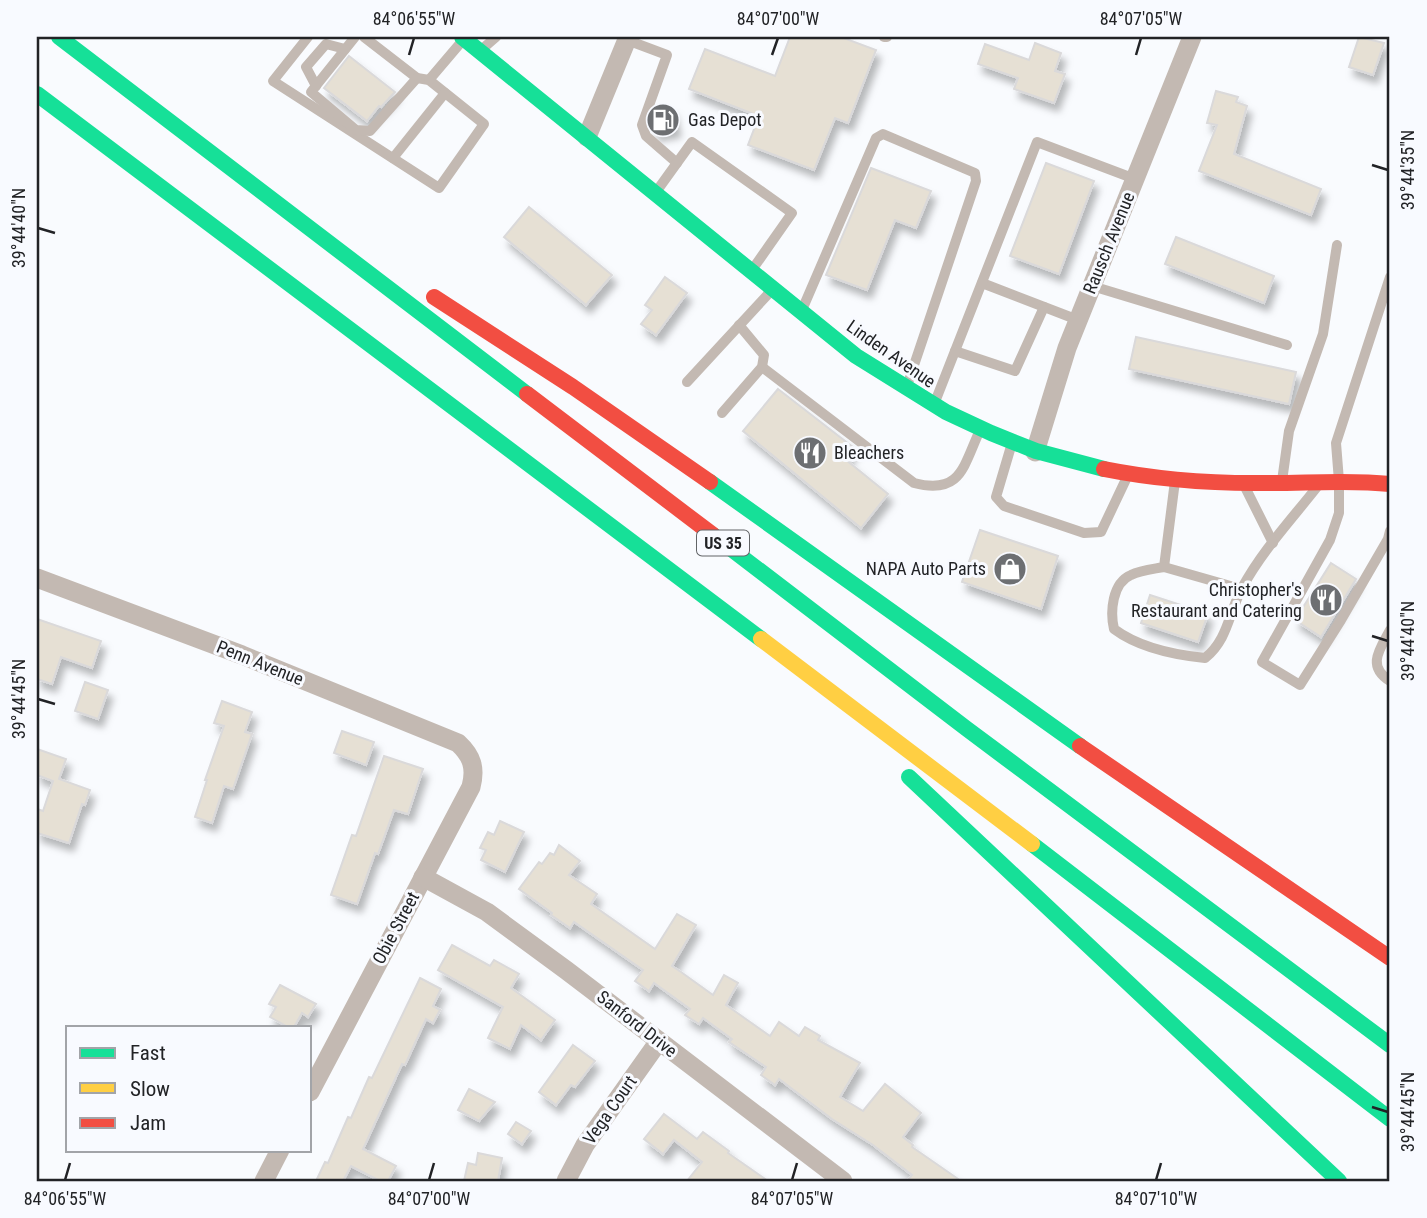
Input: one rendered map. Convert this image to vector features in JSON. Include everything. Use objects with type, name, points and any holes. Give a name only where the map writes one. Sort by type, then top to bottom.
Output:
[{"type":"main road","name":"US 35","points":[[60,37],[944,712],[1390,1045]]},
{"type":"main road","name":"Linden Avenue","points":[[463,38],[856,356],[906,390],[980,430],[1035,452],[1129,474],[1175,480],[1243,483],[1322,480],[1390,484]]},
{"type":"main road","points":[[37,94],[954,785],[1390,1119]]},
{"type":"main road","points":[[246,179],[387,268]]},
{"type":"main road","points":[[423,290],[529,357],[1084,748],[1390,958]]},
{"type":"main road","points":[[665,567],[869,741]]},
{"type":"main road","points":[[899,768],[1339,1181]]},
{"type":"street","name":"Rausch Avenue","points":[[1035,452],[1067,348],[1192,37]]},
{"type":"street","points":[[587,138],[628,38]]},
{"type":"street","name":"Penn Avenue","points":[[37,578],[242,655],[458,743],[467,750],[473,762]]},
{"type":"street","name":"Obie Street","points":[[312,1088],[471,787],[474,776],[473,762]]},
{"type":"street","name":"Sanford Drive","points":[[423,877],[486,912],[843,1181]]},
{"type":"street","name":"Vega Court","points":[[566,1181],[585,1145],[659,1041]]},
{"type":"street","points":[[264,1181],[279,1152]]},
{"type":"lane","points":[[308,37],[273,81],[439,188],[484,124],[429,79],[417,78],[364,37]]},
{"type":"lane","points":[[355,37],[312,92],[356,130],[370,131],[417,78]]},
{"type":"lane","points":[[479,51],[496,37]]},
{"type":"lane","points":[[429,79],[463,38]]},
{"type":"lane","points":[[628,38],[667,55],[642,125],[646,136],[677,163]]},
{"type":"lane","points":[[316,86],[306,67],[326,44],[345,49]]},
{"type":"lane","points":[[393,158],[445,93]]},
{"type":"lane","points":[[802,312],[876,138],[883,134],[975,173],[976,181],[906,390]]},
{"type":"lane","points":[[656,192],[692,142],[792,213],[751,271]]},
{"type":"lane","points":[[933,406],[1037,142],[1135,179]]},
{"type":"lane","points":[[1282,482],[1289,431],[1322,334],[1337,245]]},
{"type":"lane","points":[[1390,277],[1336,443],[1339,513],[1329,540],[1262,662],[1300,685],[1341,620],[1388,539],[1390,531]]},
{"type":"lane","points":[[982,284],[1078,320]]},
{"type":"lane","points":[[1092,286],[1287,345]]},
{"type":"lane","points":[[687,382],[773,289]]},
{"type":"lane","points":[[955,351],[1014,371],[1044,307]]},
{"type":"lane","points":[[722,413],[762,367],[764,355],[739,325]]},
{"type":"lane","points":[[762,367],[914,482],[933,487],[950,484],[962,469],[980,430]]},
{"type":"lane","points":[[1012,443],[996,497],[1004,506],[1084,534],[1101,532],[1129,474]]},
{"type":"lane","points":[[1164,567],[1175,480]]},
{"type":"lane","points":[[1241,589],[1164,567],[1130,575],[1123,581],[1112,605],[1114,629],[1123,636],[1184,656],[1205,658],[1221,639],[1241,589],[1322,480]]},
{"type":"lane","points":[[1243,483],[1273,543]]},
{"type":"lane","points":[[1390,630],[1376,663],[1382,677],[1390,681]]},
{"type":"building","points":[[790,37],[841,37],[876,50],[848,123],[835,118],[814,170],[748,145],[759,116],[689,89],[705,49],[775,76]]},
{"type":"building","points":[[1359,37],[1384,43],[1373,75],[1349,67]]},
{"type":"building","points":[[1035,43],[1061,53],[1055,71],[1065,74],[1054,103],[1014,89],[1018,78],[978,64],[985,44],[1029,60]]},
{"type":"building","points":[[349,56],[395,92],[367,121],[324,88]]},
{"type":"building","points":[[1216,91],[1238,97],[1236,102],[1247,106],[1234,154],[1321,189],[1311,215],[1199,171],[1217,125],[1207,123]]},
{"type":"building","name":"Gas Depot","points":[[672,108],[676,129],[655,133],[652,119],[655,111]]},
{"type":"building","points":[[1046,163],[1094,181],[1059,274],[1010,256]]},
{"type":"building","points":[[871,168],[931,191],[916,228],[895,220],[867,290],[826,275]]},
{"type":"building","points":[[529,207],[612,275],[586,305],[504,237]]},
{"type":"building","points":[[1176,237],[1274,276],[1264,303],[1165,264]]},
{"type":"building","points":[[665,277],[687,293],[656,335],[641,324],[652,310],[645,305]]},
{"type":"building","points":[[1136,337],[1296,372],[1289,404],[1129,369]]},
{"type":"building","name":"Bleachers","points":[[778,389],[854,448],[845,459],[888,494],[861,528],[743,431]]},
{"type":"building","name":"NAPA Auto Parts","points":[[980,530],[1058,556],[1041,609],[962,582]]},
{"type":"building","name":"Christopher's Restaurant and Catering","points":[[1331,563],[1356,579],[1321,637],[1295,620]]},
{"type":"building","points":[[1150,595],[1208,614],[1198,642],[1141,623]]},
{"type":"building","points":[[37,619],[101,641],[92,668],[61,657],[52,684],[37,679]]},
{"type":"building","points":[[85,682],[108,690],[98,719],[75,711]]},
{"type":"building","points":[[222,701],[252,712],[245,732],[252,734],[233,789],[224,786],[212,823],[195,817],[224,726],[214,723]]},
{"type":"building","points":[[342,731],[374,742],[366,765],[334,753]]},
{"type":"building","points":[[37,749],[66,759],[59,779],[90,790],[85,805],[82,804],[69,843],[37,833],[37,809],[43,811],[53,781],[37,775]]},
{"type":"building","points":[[384,756],[423,769],[408,814],[394,810],[357,904],[331,895],[352,835],[356,836]]},
{"type":"building","points":[[500,821],[524,832],[505,872],[481,860],[486,850],[480,848],[488,832],[494,835]]},
{"type":"building","points":[[559,845],[580,861],[569,875],[597,894],[591,904],[655,949],[677,914],[696,925],[672,966],[713,995],[724,975],[738,983],[726,1005],[770,1036],[779,1022],[799,1036],[805,1027],[820,1036],[818,1040],[860,1063],[840,1097],[863,1111],[885,1084],[921,1113],[903,1137],[912,1147],[961,1181],[907,1181],[912,1175],[873,1145],[832,1119],[779,1079],[775,1085],[761,1075],[766,1067],[729,1042],[732,1039],[703,1018],[699,1024],[685,1015],[690,1009],[654,983],[649,991],[635,981],[643,970],[574,922],[570,928],[519,889],[539,862],[542,864],[550,853],[554,855]]},
{"type":"building","points":[[452,945],[490,966],[494,960],[519,974],[511,988],[555,1020],[541,1040],[521,1025],[510,1049],[488,1038],[503,1007],[438,970]]},
{"type":"building","points":[[420,978],[441,989],[433,1006],[440,1010],[433,1023],[426,1019],[363,1149],[396,1166],[388,1181],[380,1181],[351,1166],[343,1181],[316,1181],[325,1162],[328,1163],[348,1117],[351,1118],[369,1077],[372,1078]]},
{"type":"building","points":[[280,985],[316,1004],[308,1017],[302,1013],[295,1026],[286,1026],[270,1017],[276,1007],[269,1004]]},
{"type":"building","points":[[573,1045],[595,1061],[575,1087],[571,1085],[556,1105],[539,1092]]},
{"type":"building","points":[[469,1089],[495,1102],[479,1121],[458,1110]]},
{"type":"building","points":[[664,1114],[697,1139],[703,1132],[768,1181],[687,1181],[702,1162],[674,1140],[663,1154],[644,1139]]},
{"type":"building","points":[[516,1122],[531,1131],[522,1144],[508,1134]]},
{"type":"building","points":[[478,1153],[502,1158],[498,1181],[464,1181],[468,1163],[476,1165]]},
{"type":"traffic: fast","points":[[59,37],[527,394]]},
{"type":"traffic: fast","points":[[462,37],[856,356],[946,412],[991,433],[1036,451],[1104,469]]},
{"type":"traffic: fast","points":[[37,94],[761,639]]},
{"type":"traffic: fast","points":[[710,482],[1080,746]]},
{"type":"traffic: fast","points":[[713,535],[967,729],[1390,1045]]},
{"type":"traffic: fast","points":[[909,777],[1339,1181]]},
{"type":"traffic: fast","points":[[1032,844],[1390,1119]]},
{"type":"traffic: slow","points":[[761,639],[1032,844]]},
{"type":"traffic: jam","points":[[434,297],[573,387],[710,482]]},
{"type":"traffic: jam","points":[[527,394],[713,535]]},
{"type":"traffic: jam","points":[[1104,469],[1160,478],[1217,482],[1390,484]]},
{"type":"traffic: jam","points":[[1080,746],[1390,958]]},
{"type":"place","name":"Gas Depot","points":[[663,120]]},
{"type":"place","name":"Bleachers","points":[[810,453]]},
{"type":"place","name":"NAPA Auto Parts","points":[[1010,569]]},
{"type":"place","name":"Christopher's Restaurant and Catering","points":[[1326,600]]}]
